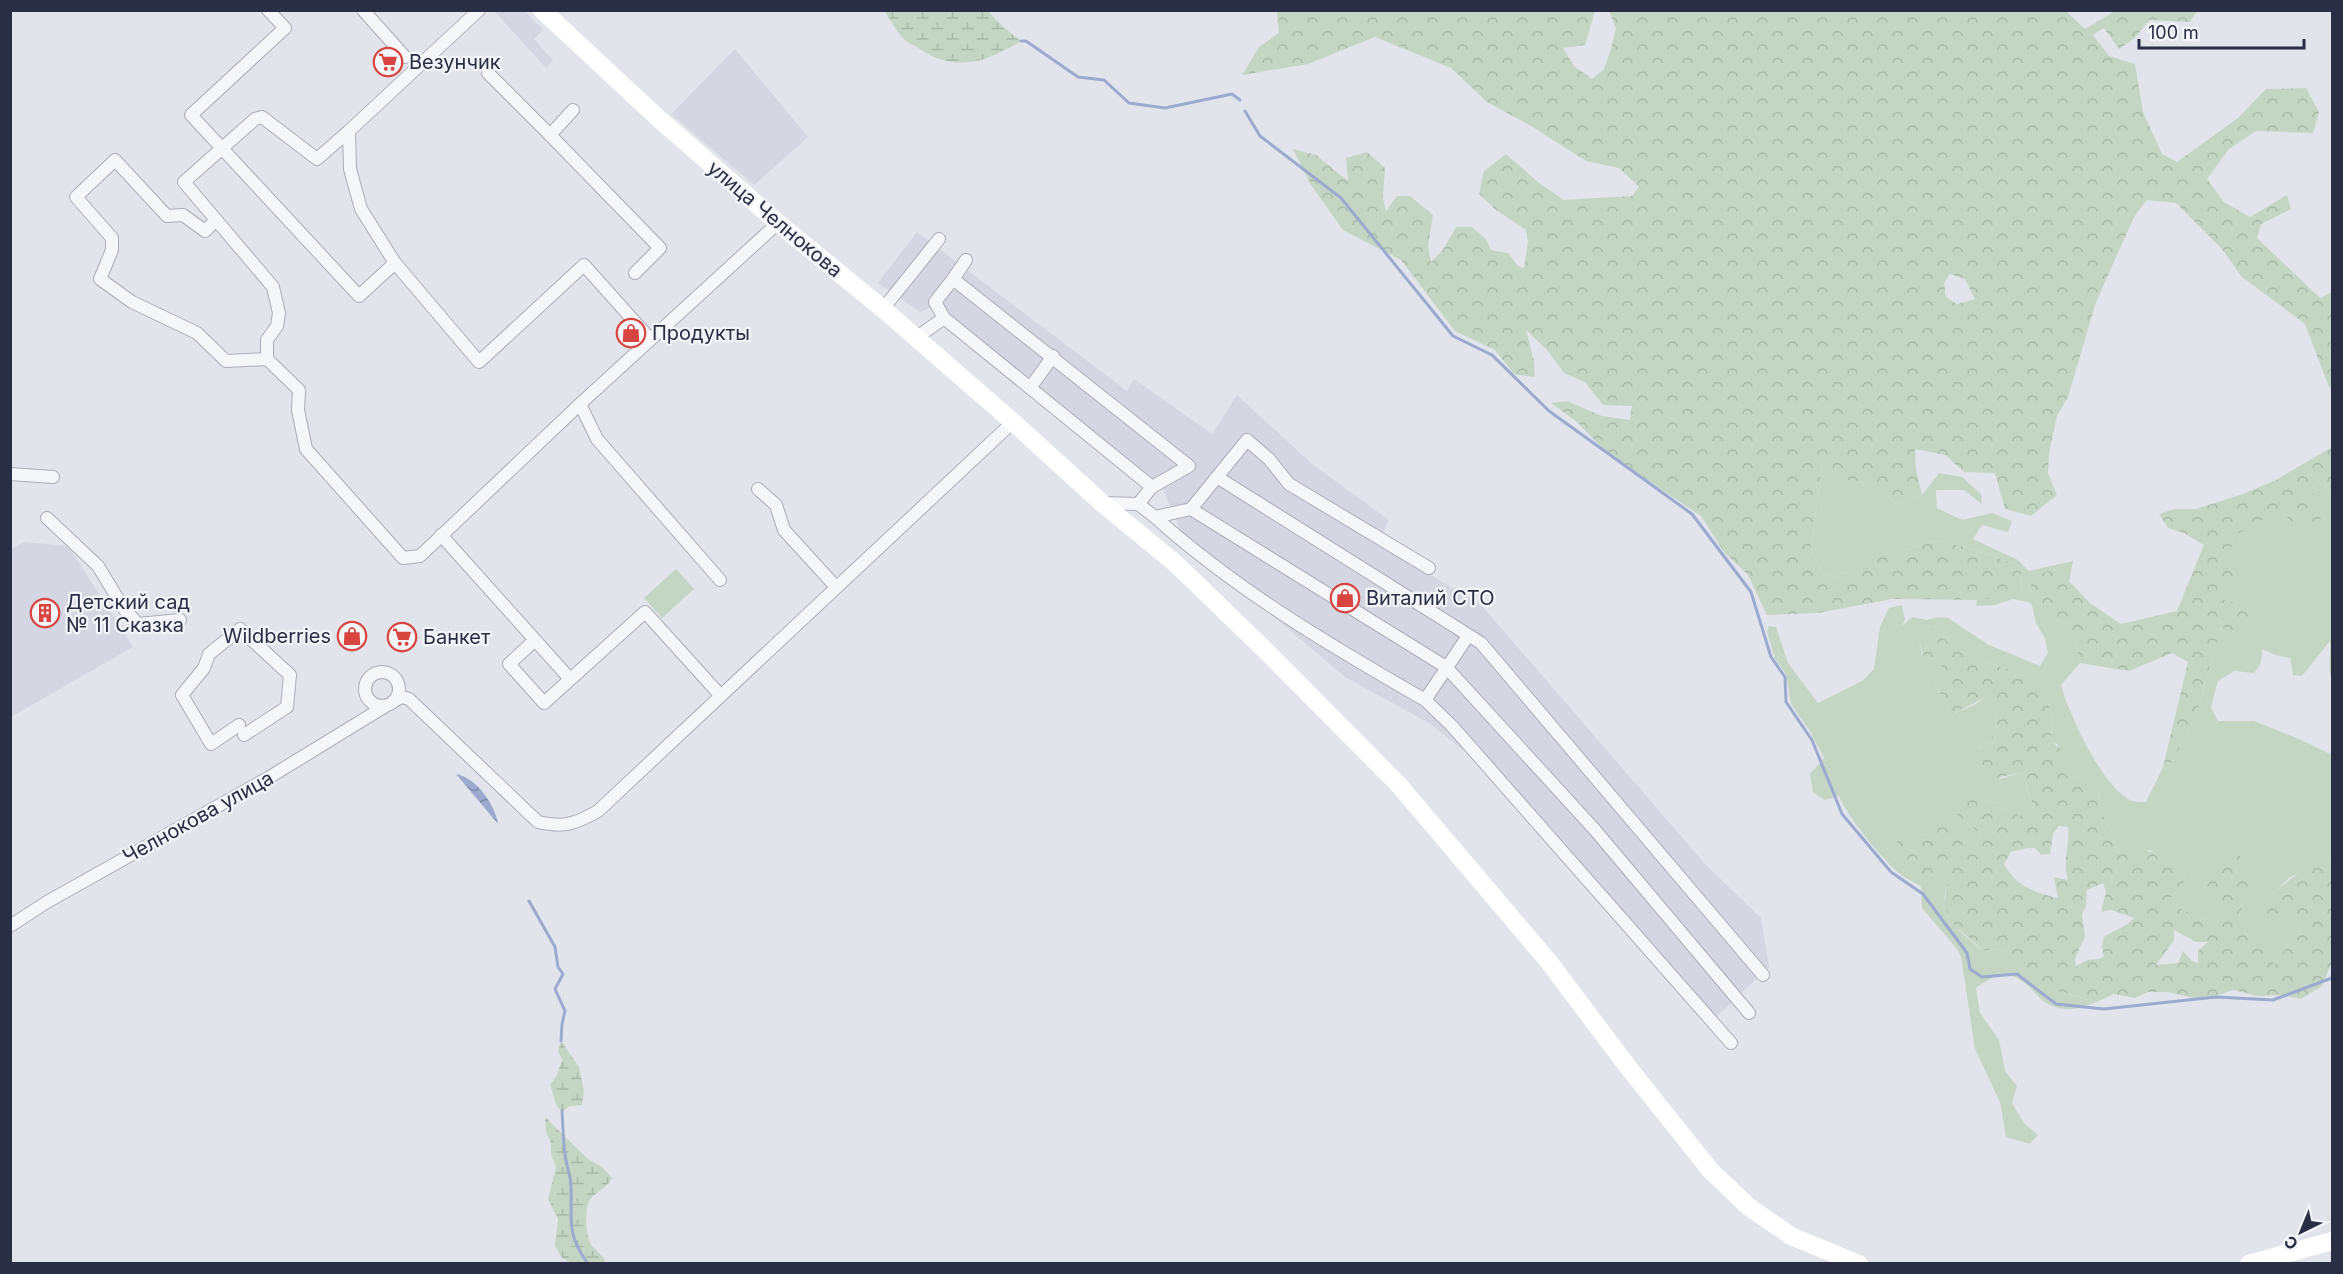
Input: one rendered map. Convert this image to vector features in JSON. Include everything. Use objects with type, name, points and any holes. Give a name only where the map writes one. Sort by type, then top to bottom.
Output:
[{"type":"main road","name":"улица Челнокова","points":[[542,10],[658,118],[778,223],[883,309],[1102,503],[1175,563],[1398,784],[1549,962],[1628,1067],[1711,1170],[1749,1207],[1791,1236],[1859,1263]]},
{"type":"main road","points":[[2249,1263],[2332,1241]]},
{"type":"street","points":[[268,10],[285,28],[191,115],[359,296],[395,263]]},
{"type":"street","points":[[363,10],[405,57]]},
{"type":"street","points":[[479,10],[317,159],[262,117],[249,123],[184,182],[273,288],[279,312],[277,326],[267,340],[267,359],[299,390],[298,410],[306,449],[403,558],[420,556],[580,404],[778,223]]},
{"type":"street","points":[[488,73],[660,248],[635,273]]},
{"type":"street","points":[[550,135],[573,110]]},
{"type":"street","points":[[349,130],[350,169],[361,209],[395,263],[479,362],[584,265],[650,339]]},
{"type":"street","points":[[216,220],[205,231],[183,216],[167,216],[115,160],[76,197],[112,238],[112,250],[100,279],[132,302],[197,333],[226,361],[267,359]]},
{"type":"street","points":[[883,309],[939,239]]},
{"type":"street","points":[[966,260],[935,302],[944,318],[1152,487]]},
{"type":"street","points":[[953,279],[1189,466],[1152,487],[1138,504]]},
{"type":"street","points":[[916,338],[944,318]]},
{"type":"street","points":[[1030,388],[1053,356]]},
{"type":"street","points":[[580,404],[597,439],[720,580]]},
{"type":"street","points":[[535,640],[509,664],[544,703],[645,612],[720,695],[1013,422]]},
{"type":"street","points":[[1155,517],[1191,509],[1247,440],[1269,459],[1289,484],[1429,568]]},
{"type":"street","points":[[10,474],[53,477]]},
{"type":"street","points":[[1217,477],[1481,643],[1763,975]]},
{"type":"street","points":[[758,489],[776,505],[784,530],[836,587]]},
{"type":"street","points":[[1102,503],[1138,504],[1189,548],[1316,637],[1425,700],[1452,726],[1731,1043]]},
{"type":"street","points":[[1191,509],[1446,667],[1595,830],[1749,1013]]},
{"type":"street","points":[[47,518],[98,566],[124,609],[138,624],[180,620]]},
{"type":"street","points":[[441,535],[570,680]]},
{"type":"street","points":[[240,629],[290,675],[287,707],[241,730],[211,744],[182,695],[204,669],[209,654],[240,629]]},
{"type":"street","points":[[1425,700],[1468,636]]},
{"type":"street","name":"Челнокова улица","points":[[10,926],[47,902],[268,778],[402,697],[409,699],[538,822],[557,826],[578,822],[598,811],[720,695]]},
{"type":"shaded area","points":[[494,11],[525,11],[543,30],[534,39],[553,61],[546,68]]},
{"type":"shaded area","points":[[735,49],[808,137],[754,185],[671,114]]},
{"type":"shaded area","points":[[917,232],[1127,391],[1134,379],[1212,434],[1237,395],[1312,464],[1389,520],[1378,543],[1482,606],[1706,865],[1761,918],[1769,967],[1710,1023],[1506,784],[1429,723],[1345,677],[1185,541],[1161,485],[934,306],[920,312],[878,283]]},
{"type":"shaded area","points":[[24,542],[68,546],[133,647],[11,717],[11,549]]},
{"type":"green space","points":[[2065,10],[2085,29],[2115,11],[2197,11],[2190,22],[2149,20],[2135,38],[2119,49],[2104,28],[2093,35],[2109,56],[2135,64],[2143,112],[2162,154],[2177,162],[2238,118],[2266,89],[2306,88],[2319,112],[2313,133],[2256,131],[2229,149],[2207,179],[2224,202],[2250,217],[2287,195],[2291,209],[2261,224],[2257,238],[2320,298],[2332,292],[2332,389],[2329,387],[2305,324],[2242,277],[2222,249],[2176,203],[2147,200],[2134,217],[2096,302],[2068,397],[2057,416],[2049,453],[2048,473],[2057,495],[2031,516],[2005,509],[1995,473],[1964,472],[1945,455],[1915,449],[1916,470],[1922,495],[1896,503],[1875,485],[1848,480],[1822,466],[1811,550],[1823,574],[1837,579],[1867,557],[1902,551],[1937,540],[2021,566],[2022,593],[1977,600],[1892,599],[1818,613],[1767,615],[1748,575],[1724,552],[1701,516],[1607,453],[1577,422],[1551,403],[1567,401],[1602,416],[1630,420],[1632,406],[1603,405],[1585,382],[1564,373],[1548,351],[1526,330],[1534,361],[1535,377],[1514,374],[1495,350],[1455,331],[1401,260],[1343,230],[1311,185],[1293,149],[1316,155],[1348,181],[1346,158],[1367,152],[1385,168],[1383,198],[1386,211],[1397,196],[1410,196],[1433,215],[1428,246],[1431,262],[1443,250],[1456,227],[1472,227],[1486,239],[1491,250],[1508,253],[1518,266],[1524,268],[1528,241],[1526,230],[1496,210],[1479,194],[1484,171],[1506,154],[1539,183],[1564,200],[1632,196],[1639,187],[1619,168],[1586,161],[1531,126],[1487,102],[1451,68],[1375,37],[1308,64],[1242,75],[1259,47],[1279,33],[1277,11],[1595,11],[1585,45],[1563,48],[1574,66],[1592,79],[1604,69],[1611,49],[1616,28],[1609,11]],"holes":[[[1950,274],[1965,279],[1975,299],[1957,304],[1946,297],[1944,283]]]},
{"type":"green space","points":[[884,11],[988,11],[1021,41],[983,59],[957,63],[944,61],[905,40]]},
{"type":"green space","points":[[2332,447],[2332,492],[2318,482],[2309,489],[2325,509],[2318,524],[2301,530],[2279,510],[2234,536],[2230,555],[2243,581],[2221,599],[2258,609],[2260,621],[2238,634],[2221,627],[2199,706],[2174,761],[2163,767],[2188,662],[2172,653],[2129,671],[2080,663],[2073,634],[2043,609],[2031,585],[2041,574],[2073,561],[2069,581],[2090,603],[2121,624],[2177,611],[2204,545],[2184,533],[2168,528],[2159,514],[2175,509],[2196,509],[2243,494],[2276,480]]},
{"type":"green space","points":[[1822,466],[1848,480],[1875,485],[1896,503],[1922,495],[1939,473],[1962,477],[1981,494],[1982,504],[1964,490],[1936,490],[1937,508],[1962,520],[1992,513],[2012,521],[2008,532],[1982,525],[1973,539],[2018,560],[2029,571],[2073,561],[2041,574],[2043,609],[2073,634],[2080,663],[2061,685],[2071,714],[2097,764],[2117,790],[2130,800],[2139,802],[2146,802],[2163,767],[2174,761],[2199,706],[2221,627],[2221,599],[2234,536],[2279,509],[2301,530],[2309,489],[2318,482],[2332,492],[2332,680],[2329,666],[2330,641],[2302,676],[2293,675],[2290,658],[2275,655],[2263,649],[2260,665],[2254,673],[2234,671],[2218,681],[2211,707],[2218,721],[2254,721],[2332,755],[2332,864],[2330,861],[2290,877],[2266,901],[2273,913],[2289,918],[2301,928],[2274,965],[2268,949],[2254,943],[2242,928],[2220,854],[2209,884],[2198,893],[2211,899],[2219,913],[2206,920],[2181,909],[2167,899],[2182,889],[2186,874],[2150,850],[2116,855],[2114,834],[2104,818],[2098,793],[2082,780],[2066,775],[2058,745],[2051,741],[2053,713],[2044,700],[2010,670],[1979,659],[1967,646],[1951,644],[1931,629],[1919,640],[1922,655],[1937,661],[1944,670],[1934,682],[1951,715],[1986,697],[1998,717],[1992,737],[1977,750],[2000,779],[2022,772],[2034,810],[2020,816],[1982,797],[1951,809],[1980,834],[1982,846],[1966,843],[1955,829],[1917,836],[1947,884],[1944,898],[1958,930],[1983,951],[1996,948],[2012,955],[2023,969],[2067,994],[2097,1002],[2072,1009],[2056,1007],[2045,1002],[2019,979],[2008,975],[1991,979],[1976,988],[1980,1013],[1999,1040],[2005,1071],[2017,1086],[2012,1103],[2024,1123],[2038,1135],[2030,1144],[2006,1137],[2000,1102],[1975,1049],[1961,957],[1957,949],[1922,908],[1921,886],[1902,876],[1884,859],[1857,826],[1839,796],[1824,800],[1813,792],[1810,774],[1824,758],[1810,731],[1791,704],[1786,674],[1775,659],[1767,632],[1769,626],[1776,627],[1788,663],[1818,703],[1862,681],[1874,669],[1880,627],[1889,608],[1902,605],[1905,620],[1902,626],[1912,617],[1927,620],[1938,617],[1948,618],[1989,645],[2040,666],[2048,653],[2045,638],[2036,623],[2032,605],[2028,602],[2013,599],[1995,605],[1976,606],[1977,600],[2022,592],[2021,566],[1972,549],[1937,540],[1902,551],[1867,557],[1837,579],[1823,574],[1811,550]]},
{"type":"green space","points":[[676,569],[694,589],[662,618],[644,598]]},
{"type":"green space","points":[[1930,628],[1951,644],[1967,645],[1979,659],[2010,670],[2033,682],[2053,713],[2051,741],[2067,755],[2066,775],[2082,780],[2098,793],[2104,818],[2114,834],[2116,854],[2145,850],[2161,857],[2186,874],[2182,889],[2168,899],[2181,909],[2206,920],[2219,913],[2211,899],[2198,893],[2209,883],[2220,854],[2229,848],[2242,858],[2250,872],[2252,895],[2239,912],[2242,925],[2251,939],[2268,949],[2274,965],[2301,928],[2289,918],[2273,913],[2254,922],[2249,912],[2296,875],[2330,861],[2332,864],[2332,962],[2322,986],[2301,999],[2281,995],[2258,996],[2233,990],[2203,1000],[2168,992],[2148,992],[2135,998],[2114,994],[2097,1002],[2044,987],[2023,969],[2012,955],[1996,948],[1983,951],[1953,924],[1949,917],[1945,898],[1947,884],[1938,872],[1923,873],[1908,868],[1894,854],[1897,842],[1906,834],[1917,836],[1933,833],[1939,818],[1955,829],[1966,843],[1981,845],[1980,834],[1951,809],[1960,799],[1982,797],[2020,816],[2034,809],[2022,772],[1989,780],[1977,767],[1977,750],[1992,737],[1998,717],[1986,697],[1951,715],[1934,682],[1944,670],[1937,661],[1923,656],[1919,640]],"holes":[[[2059,826],[2068,827],[2066,866],[2068,880],[2054,877],[2058,898],[2042,894],[2020,883],[2004,864],[2011,852],[2028,848],[2035,848],[2041,855],[2050,854],[2053,834]],[[2103,883],[2106,892],[2101,912],[2111,910],[2134,918],[2128,924],[2104,937],[2102,947],[2104,956],[2076,966],[2075,958],[2085,937],[2082,914],[2086,906],[2087,890]],[[2174,930],[2196,942],[2208,942],[2198,951],[2198,963],[2192,961],[2183,951],[2178,963],[2156,965],[2174,940]]]},
{"type":"green space","points":[[561,1041],[579,1067],[584,1091],[582,1105],[570,1106],[562,1111],[557,1107],[550,1085],[557,1075],[562,1060],[558,1051]]},
{"type":"green space","points":[[545,1117],[588,1159],[602,1167],[612,1178],[591,1198],[586,1212],[589,1240],[606,1263],[571,1263],[562,1258],[555,1246],[558,1219],[548,1199],[556,1167],[546,1132]]},
{"type":"water","points":[[456,774],[471,781],[484,793],[498,824]]},
{"type":"waterway","points":[[1021,41],[1026,41],[1078,77],[1104,80],[1129,103],[1165,108],[1232,94],[1240,100]]},
{"type":"waterway","points":[[1245,111],[1260,136],[1341,198],[1453,336],[1492,355],[1549,411],[1692,514],[1751,592],[1771,657],[1785,677],[1786,702],[1812,740],[1842,814],[1891,872],[1923,894],[1967,953],[1970,969],[1982,977],[2017,974],[2056,1004],[2104,1009],[2216,997],[2273,1000],[2332,978]]},
{"type":"waterway","points":[[529,901],[555,947],[558,967],[563,974],[555,989],[565,1011],[561,1041]]},
{"type":"waterway","points":[[562,1111],[564,1149],[571,1183],[573,1235],[588,1264]]},
{"type":"place","name":"Везунчик","points":[[388,62]]},
{"type":"place","name":"Продукты","points":[[631,333]]},
{"type":"place","name":"Виталий СТО","points":[[1345,598]]},
{"type":"place","name":"Детский сад № 11 Сказка","points":[[45,613]]},
{"type":"place","name":"Wildberries","points":[[352,636]]},
{"type":"place","name":"Банкет","points":[[402,637]]}]
